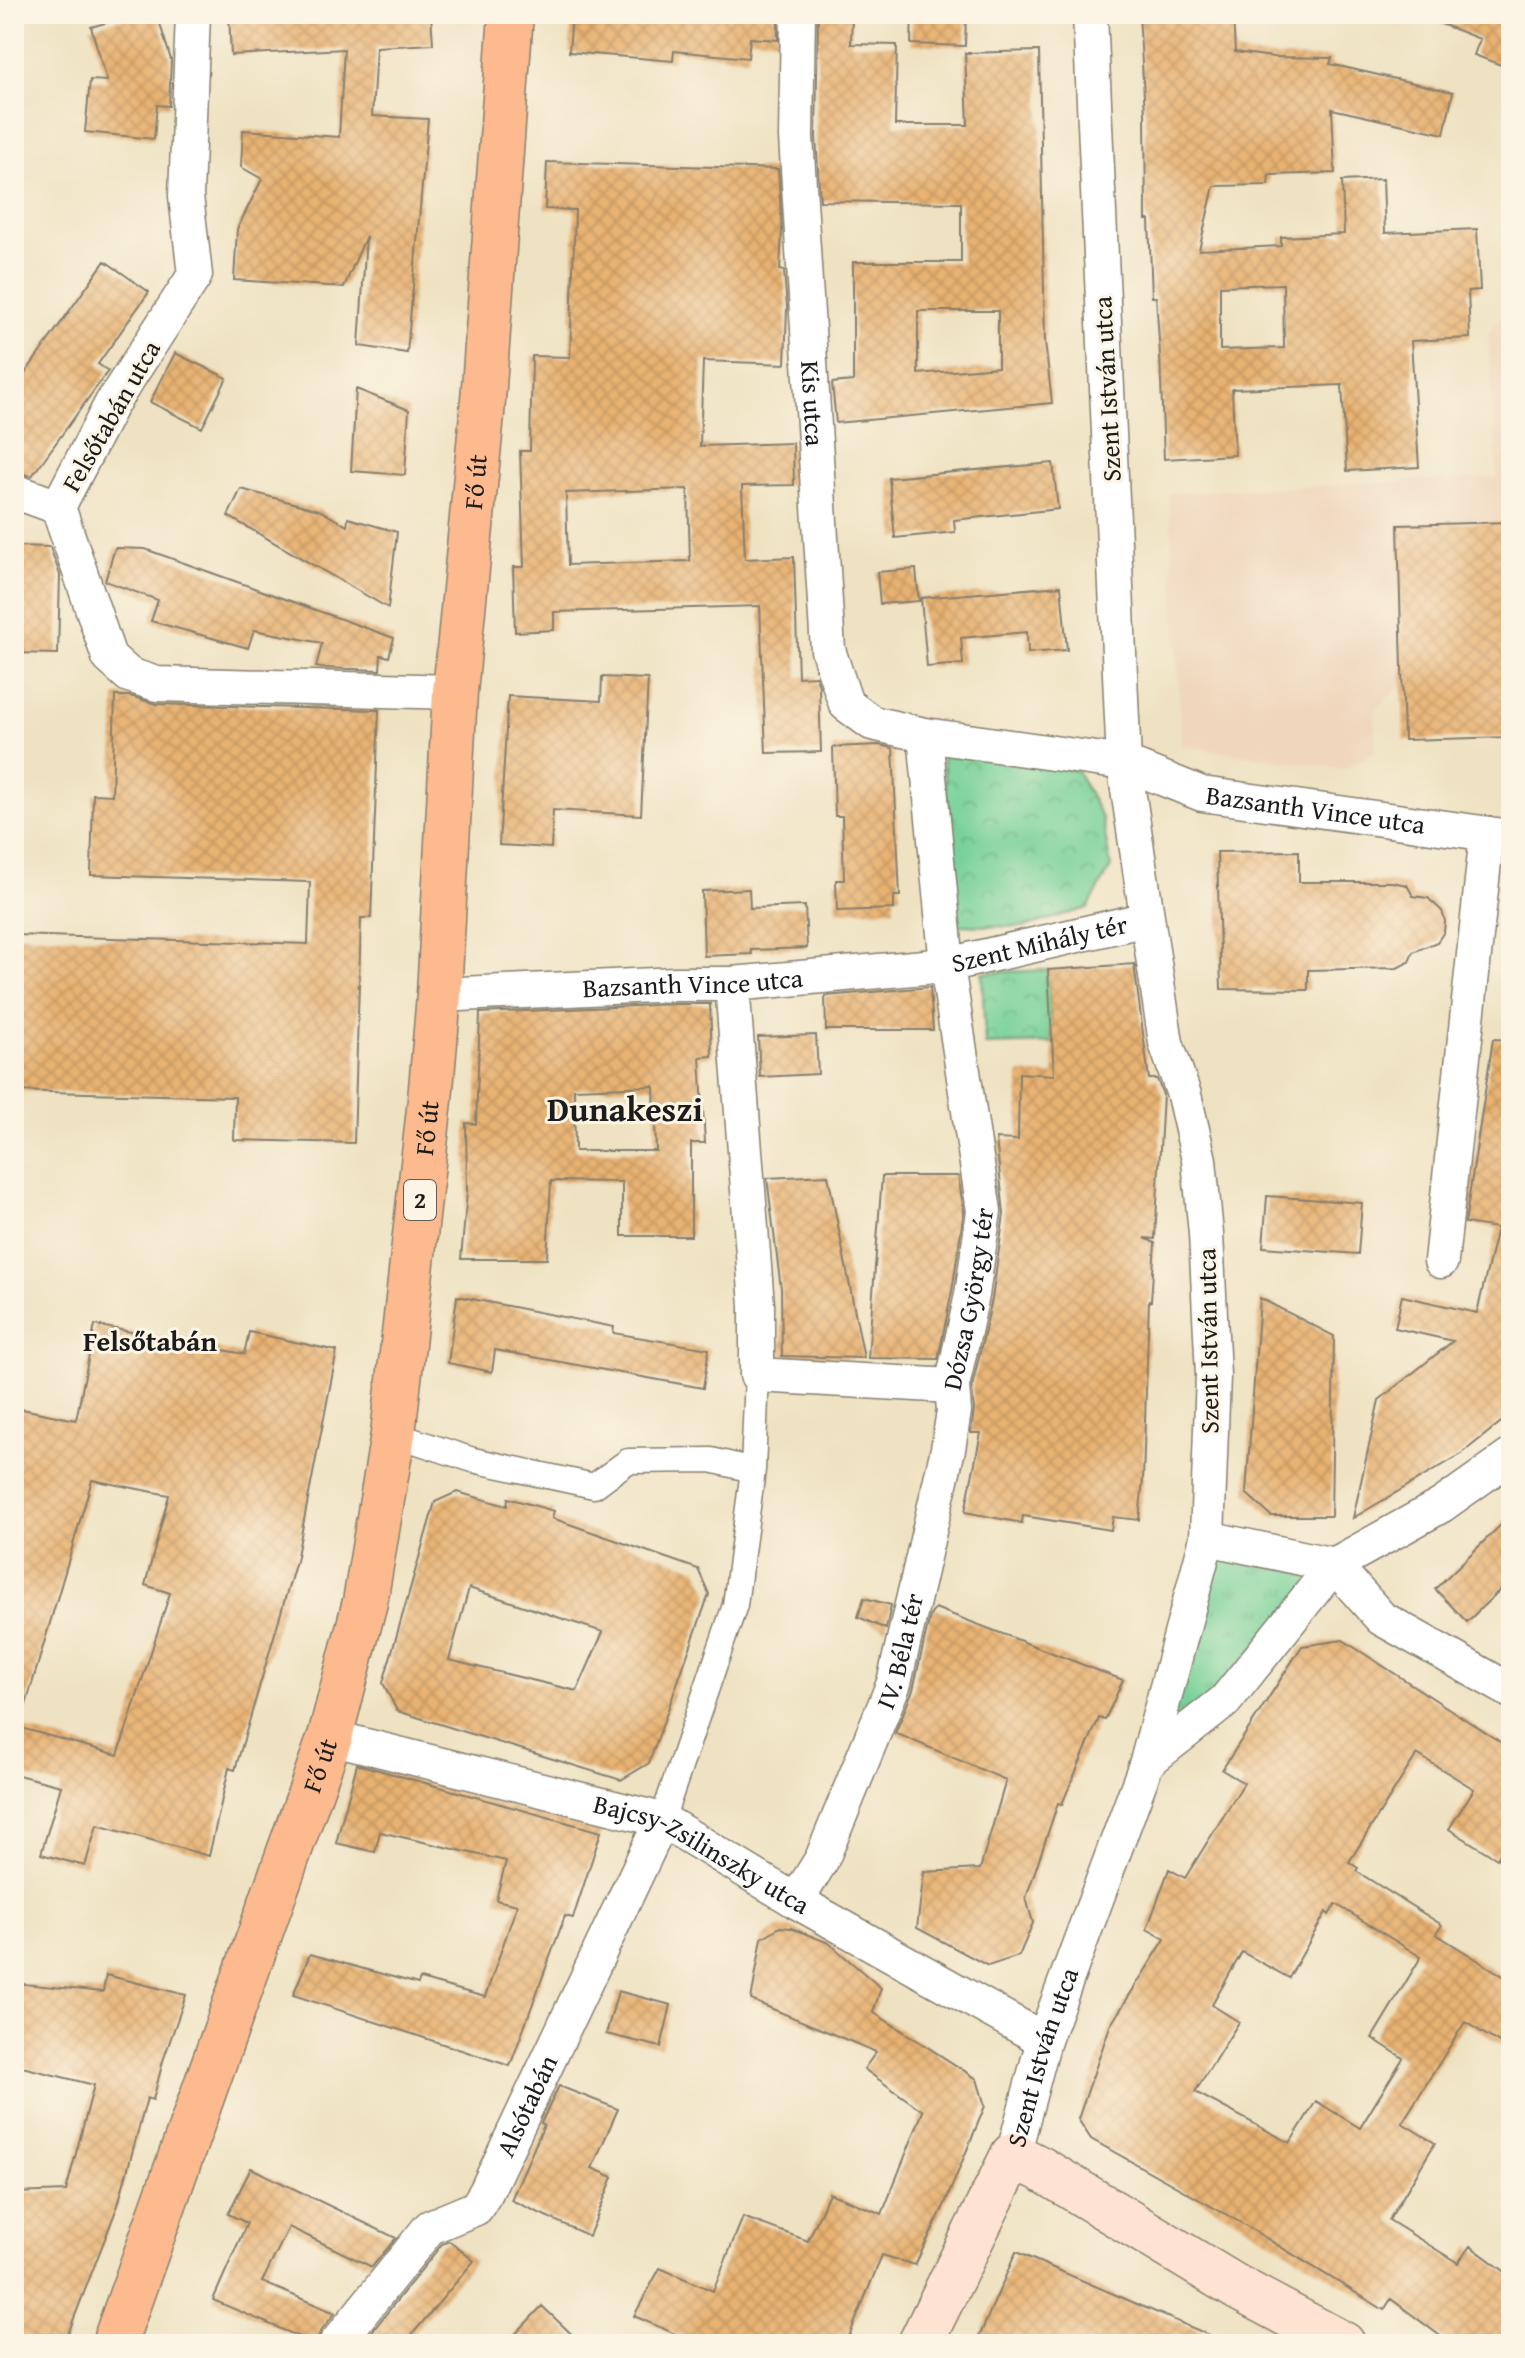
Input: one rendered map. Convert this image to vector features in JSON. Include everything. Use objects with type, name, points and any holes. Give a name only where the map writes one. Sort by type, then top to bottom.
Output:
[{"type":"main road","name":"Fő út","points":[[114,2344],[330,1737],[365,1602],[393,1434],[420,1200],[439,995],[455,692],[482,414],[511,14]]},
{"type":"main road","name":"Szent István utca","points":[[920,2344],[1013,2155]]},
{"type":"main road","points":[[1013,2155],[1238,2288],[1343,2344]]},
{"type":"street","name":"Felsőtabán utca","points":[[193,14],[186,196],[195,275],[112,403],[58,507],[109,657],[129,675],[157,684],[455,692]]},
{"type":"street","name":"Kis utca","points":[[798,14],[796,137],[828,650],[846,704],[872,723],[925,735]]},
{"type":"street","name":"Szent István utca","points":[[1090,14],[1124,763]]},
{"type":"street","points":[[14,491],[58,507]]},
{"type":"street","points":[[925,735],[1124,763]]},
{"type":"street","name":"Szent Mihály tér","points":[[925,735],[947,965],[1147,919],[1124,763]]},
{"type":"street","name":"Bazsanth Vince utca","points":[[1124,763],[1202,794],[1499,835]]},
{"type":"street","points":[[1441,1261],[1499,835]]},
{"type":"street","name":"Szent István utca","points":[[1013,2155],[1044,2040],[1147,1762],[1207,1538],[1213,1375],[1199,1160],[1184,1095],[1166,1043],[1147,919]]},
{"type":"street","name":"Bazsanth Vince utca","points":[[439,995],[732,984],[947,965]]},
{"type":"street","name":"Dózsa György tér","points":[[757,1375],[952,1386],[972,1295],[984,1211],[947,965]]},
{"type":"street","points":[[662,1820],[735,1605],[753,1470],[757,1305],[732,984]]},
{"type":"street","name":"IV. Béla tér","points":[[796,1901],[822,1859],[894,1683],[941,1485],[954,1411],[952,1386]]},
{"type":"street","points":[[393,1434],[473,1460],[594,1486],[628,1461],[711,1460],[753,1470]]},
{"type":"street","points":[[1147,1762],[1225,1701],[1334,1565],[1442,1505],[1511,1456]]},
{"type":"street","points":[[1207,1538],[1334,1565],[1381,1618],[1511,1691]]},
{"type":"street","name":"Bajcsy-Zsilinszky utca","points":[[330,1737],[662,1820],[796,1901],[1044,2040]]},
{"type":"street","name":"Alsótabán","points":[[336,2344],[430,2227],[476,2208],[486,2192],[662,1820]]},
{"type":"shaded area","points":[[1511,302],[1511,737],[1404,740],[1401,684],[1375,710],[1375,751],[1345,769],[1182,746],[1169,493],[1497,477],[1488,334]]},
{"type":"green space","points":[[942,747],[1077,771],[1102,818],[1111,867],[1088,908],[1024,927],[957,925]]},
{"type":"green space","points":[[1048,970],[1052,1043],[985,1045],[982,973]]},
{"type":"green space","points":[[1207,1538],[1334,1565],[1147,1762]]},
{"type":"building","points":[[137,14],[157,14],[171,60],[169,106],[157,105],[154,139],[85,132],[90,80],[107,81],[91,27]]},
{"type":"building","points":[[229,14],[431,14],[433,44],[376,47],[372,116],[428,119],[407,353],[359,346],[366,236],[344,287],[234,280],[237,229],[262,179],[241,167],[243,130],[339,137],[344,49],[231,55]]},
{"type":"building","points":[[572,14],[778,14],[778,40],[750,38],[748,58],[674,51],[673,61],[569,52]]},
{"type":"building","points":[[818,14],[852,14],[851,44],[897,45],[895,125],[968,125],[965,53],[1039,51],[1045,341],[1052,403],[836,423],[832,383],[853,381],[853,262],[961,262],[961,203],[820,201],[816,137]],"holes":[[[918,311],[998,311],[998,367],[918,374]]]},
{"type":"building","points":[[912,14],[966,14],[965,46],[911,44]]},
{"type":"building","points":[[1139,14],[1233,14],[1235,52],[1273,57],[1332,58],[1330,64],[1453,92],[1444,134],[1332,109],[1335,173],[1269,175],[1268,185],[1214,186],[1199,250],[1281,246],[1281,237],[1344,234],[1342,181],[1383,179],[1385,233],[1477,229],[1480,290],[1468,291],[1470,338],[1411,341],[1419,467],[1347,471],[1342,385],[1232,389],[1235,455],[1164,459],[1156,297],[1152,297],[1149,220],[1146,220],[1145,113]],"holes":[[[1283,284],[1284,348],[1220,350],[1220,286]]]},
{"type":"building","points":[[1421,14],[1511,14],[1511,51],[1507,50],[1501,65],[1474,55],[1480,39]]},
{"type":"building","points":[[547,162],[778,169],[782,230],[780,270],[784,271],[787,308],[785,364],[703,361],[700,446],[793,443],[794,485],[742,486],[745,559],[794,557],[798,677],[816,676],[821,752],[766,753],[760,606],[554,612],[554,630],[515,632],[513,567],[524,567],[520,451],[530,451],[532,356],[570,357],[575,210],[545,209]],"holes":[[[688,489],[690,561],[568,565],[566,493]]]},
{"type":"building","points":[[105,261],[149,292],[98,364],[108,371],[32,476],[14,472],[14,389]]},
{"type":"building","points":[[175,353],[227,378],[202,428],[150,402]]},
{"type":"building","points":[[356,389],[409,410],[405,475],[351,471]]},
{"type":"building","points":[[1053,463],[1058,509],[954,520],[955,532],[895,538],[889,478]]},
{"type":"building","points":[[241,489],[319,510],[347,526],[348,518],[397,532],[388,608],[228,516]]},
{"type":"building","points":[[1511,522],[1511,737],[1404,740],[1398,525]]},
{"type":"building","points":[[14,546],[50,547],[60,575],[58,654],[14,653]]},
{"type":"building","points":[[115,548],[145,549],[394,638],[389,657],[381,655],[380,670],[321,668],[316,667],[322,643],[254,630],[248,648],[151,621],[158,600],[105,581]]},
{"type":"building","points":[[916,569],[919,601],[880,604],[877,572]]},
{"type":"building","points":[[1061,586],[1067,650],[1028,653],[1027,632],[961,638],[963,664],[927,667],[921,598]]},
{"type":"building","points":[[602,677],[648,679],[641,815],[553,810],[551,848],[499,845],[508,696],[601,701]]},
{"type":"building","points":[[115,696],[130,696],[156,704],[379,710],[371,918],[361,918],[354,1143],[234,1140],[235,1097],[14,1091],[14,935],[308,944],[310,882],[91,875],[93,794],[112,795]]},
{"type":"building","points":[[879,745],[893,748],[900,896],[894,896],[894,909],[837,911],[836,880],[844,880],[842,816],[835,816],[833,747]]},
{"type":"building","points":[[1299,851],[1299,882],[1392,882],[1407,885],[1413,896],[1428,898],[1442,911],[1444,932],[1437,942],[1413,952],[1409,962],[1397,968],[1308,970],[1308,990],[1221,989],[1217,852]]},
{"type":"building","points":[[749,889],[750,908],[805,906],[807,948],[704,956],[702,891]]},
{"type":"building","points":[[1134,964],[1149,1079],[1157,1079],[1163,1095],[1155,1239],[1145,1238],[1155,1243],[1149,1301],[1139,1520],[1113,1517],[1111,1530],[1023,1516],[1022,1523],[965,1512],[981,1433],[971,1433],[974,1410],[972,1387],[992,1299],[1004,1214],[996,1139],[1018,1140],[1019,1073],[1054,1075],[1048,970]]},
{"type":"building","points":[[930,987],[933,1030],[826,1030],[825,996]]},
{"type":"building","points":[[710,1004],[712,1056],[700,1057],[705,1143],[691,1143],[691,1236],[622,1236],[622,1182],[551,1181],[547,1259],[461,1259],[467,1193],[466,1123],[476,1124],[480,1013]],"holes":[[[654,1086],[656,1151],[575,1151],[574,1089]]]},
{"type":"building","points":[[816,1035],[818,1074],[760,1077],[758,1037]]},
{"type":"building","points":[[1493,1039],[1511,1040],[1511,1414],[1460,1455],[1353,1518],[1379,1400],[1453,1341],[1395,1328],[1402,1296],[1477,1313],[1497,1228],[1465,1223]]},
{"type":"building","points":[[828,1175],[864,1358],[782,1356],[781,1289],[767,1178]]},
{"type":"building","points":[[882,1176],[958,1176],[964,1211],[938,1359],[868,1358]]},
{"type":"building","points":[[1267,1196],[1362,1203],[1358,1254],[1263,1247]]},
{"type":"building","points":[[457,1296],[614,1327],[613,1333],[709,1349],[703,1388],[495,1350],[492,1372],[448,1363]]},
{"type":"building","points":[[1260,1298],[1334,1336],[1331,1516],[1271,1516],[1246,1493]]},
{"type":"building","points":[[95,1325],[244,1354],[249,1332],[337,1351],[296,1561],[235,1770],[229,1768],[209,1856],[97,1825],[85,1866],[41,1854],[61,1786],[14,1774],[14,1726],[118,1755],[170,1593],[145,1585],[169,1495],[92,1480],[22,1718],[14,1716],[14,1445],[22,1409],[76,1420]]},
{"type":"building","points":[[457,1492],[507,1506],[508,1498],[554,1511],[552,1518],[698,1569],[709,1594],[649,1763],[621,1780],[397,1711],[383,1683],[435,1502]],"holes":[[[469,1588],[603,1632],[577,1691],[449,1660]]]},
{"type":"building","points":[[1511,1515],[1511,1579],[1467,1622],[1435,1589]]},
{"type":"building","points":[[864,1598],[891,1605],[886,1629],[858,1617]]},
{"type":"building","points":[[935,1608],[1123,1680],[1105,1720],[1099,1718],[1062,1804],[1058,1803],[1026,1898],[1033,1923],[1019,1956],[988,1966],[917,1928],[924,1872],[980,1869],[1006,1780],[895,1733],[913,1690],[930,1616]]},
{"type":"building","points":[[1343,1640],[1511,1749],[1511,1837],[1497,1859],[1449,1829],[1474,1789],[1417,1754],[1349,1862],[1358,1868],[1356,1871],[1442,1925],[1436,1934],[1511,1981],[1511,2050],[1465,2022],[1402,2123],[1435,2143],[1389,2220],[1458,2263],[1470,2246],[1511,2276],[1511,2344],[1451,2344],[1391,2299],[1384,2310],[1243,2224],[1091,2139],[1078,2119],[1110,2026],[1165,1939],[1147,1929],[1169,1869],[1185,1878],[1244,1783],[1222,1770],[1302,1646]],"holes":[[[1336,1904],[1421,1957],[1372,2038],[1403,2058],[1360,2128],[1316,2101],[1290,2143],[1195,2092],[1239,2022],[1212,2005],[1242,1952],[1289,1978],[1326,1912],[1329,1915]]]},
{"type":"building","points":[[357,1764],[601,1832],[573,1918],[565,1916],[510,2066],[293,1995],[310,1954],[418,1984],[420,1979],[485,1997],[517,1905],[496,1900],[506,1861],[380,1832],[375,1852],[336,1843]]},
{"type":"building","points":[[780,1927],[791,1928],[829,1943],[881,1988],[873,2012],[977,2079],[985,2106],[944,2206],[915,2265],[882,2255],[846,2344],[698,2344],[634,2316],[660,2268],[713,2291],[743,2217],[808,2241],[829,2193],[882,2214],[923,2111],[864,2069],[876,2052],[751,2000],[762,1938]]},
{"type":"building","points":[[106,1975],[186,1995],[153,2100],[147,2098],[118,2205],[64,2344],[14,2344],[14,2193],[66,2191],[94,2085],[14,2065],[14,1983],[103,1992]]},
{"type":"building","points":[[618,1991],[671,2005],[661,2047],[606,2034]]},
{"type":"building","points":[[559,2086],[618,2109],[592,2168],[613,2177],[589,2236],[511,2200]]},
{"type":"building","points":[[251,2168],[396,2238],[372,2267],[289,2227],[262,2282],[335,2313],[320,2332],[316,2344],[213,2300],[247,2223],[228,2214]]},
{"type":"building","points":[[449,2241],[474,2261],[407,2344],[362,2344],[442,2244]]},
{"type":"building","points":[[1016,2252],[1230,2344],[976,2344]]},
{"type":"building","points":[[542,2306],[582,2344],[506,2344]]},
{"type":"district","name":"Dunakeszi","points":[[625,1109]]},
{"type":"district","name":"Felsőtabán","points":[[150,1341]]}]
